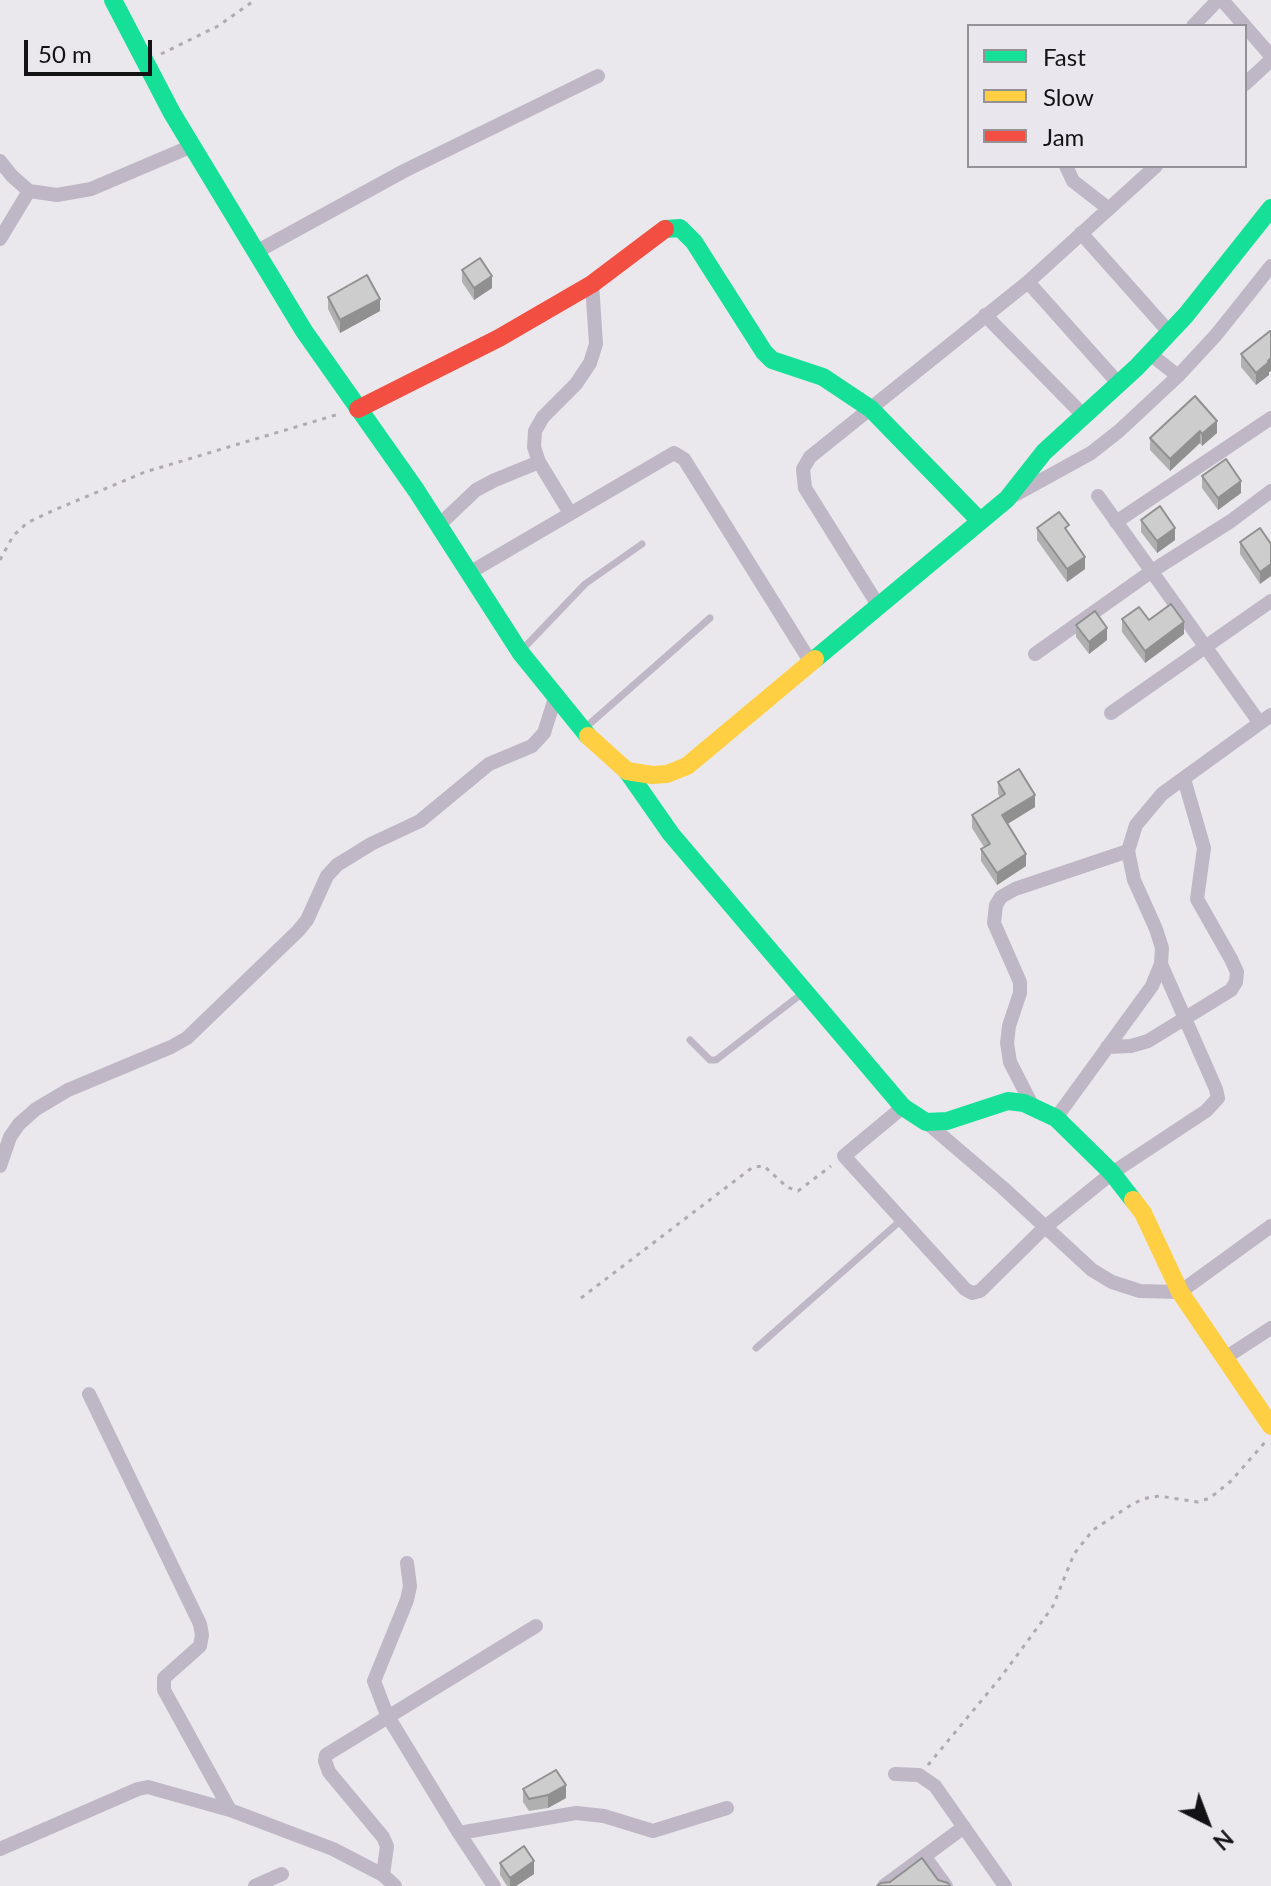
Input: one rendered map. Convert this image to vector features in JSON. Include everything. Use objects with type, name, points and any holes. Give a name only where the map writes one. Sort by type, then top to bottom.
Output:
[{"type":"street","points":[[113,0],[192,146],[304,331],[520,652],[582,730],[627,771],[671,834],[903,1107],[926,1122],[1002,1187],[1092,1270],[1112,1282],[1140,1291],[1180,1292],[1271,1226]]},
{"type":"street","points":[[1195,24],[1220,0],[1243,24]]},
{"type":"street","points":[[1247,28],[1271,58],[1247,82]]},
{"type":"street","points":[[256,252],[404,171],[598,76]]},
{"type":"street","points":[[0,161],[29,191],[57,195],[91,189],[192,146]]},
{"type":"street","points":[[1067,168],[1073,181],[1109,209]]},
{"type":"street","points":[[878,605],[805,488],[803,469],[810,457],[1028,282],[1154,168]]},
{"type":"street","points":[[0,239],[29,191]]},
{"type":"street","points":[[1007,499],[1044,452],[1119,384],[1169,332],[1217,278],[1271,208]]},
{"type":"street","points":[[358,409],[499,338],[592,284],[663,229],[680,228],[694,242],[772,360],[823,377],[871,409],[980,521]]},
{"type":"street","points":[[1081,233],[1169,332]]},
{"type":"street","points":[[627,771],[667,774],[687,766],[1007,499],[1091,453],[1178,376],[1271,266]]},
{"type":"street","points":[[1028,282],[1119,384]]},
{"type":"street","points":[[570,513],[539,462],[534,447],[535,431],[543,417],[576,384],[590,363],[596,333],[592,284]]},
{"type":"street","points":[[985,315],[1084,416]]},
{"type":"street","points":[[1149,353],[1178,376]]},
{"type":"street","points":[[1116,522],[1271,418]]},
{"type":"street","points":[[469,573],[668,455],[679,455],[810,661]]},
{"type":"street","points":[[438,526],[476,490],[539,462]]},
{"type":"street","points":[[1035,654],[1271,491]]},
{"type":"street","points":[[1056,1118],[1152,986],[1161,964],[1162,948],[1134,880],[1128,851],[1136,825],[1162,794],[1265,718],[1206,646],[1098,496]]},
{"type":"street","points":[[1111,713],[1271,601]]},
{"type":"street","points":[[0,1166],[10,1137],[36,1109],[68,1090],[187,1038],[298,931],[307,920],[327,876],[337,865],[371,844],[420,821],[489,764],[532,746],[544,733],[555,698]]},
{"type":"street","points":[[1107,1047],[1131,1046],[1148,1041],[1231,990],[1236,982],[1237,972],[1197,899],[1204,848],[1184,779]]},
{"type":"street","points":[[1033,1107],[1010,1062],[1007,1043],[1009,1026],[1020,993],[1020,982],[994,923],[996,905],[1001,897],[1015,889],[1128,851]]},
{"type":"street","points":[[903,1107],[844,1156],[900,1221],[972,1293],[988,1286],[1044,1228],[1112,1173],[1206,1111],[1218,1098],[1161,964]]},
{"type":"street","points":[[926,1122],[947,1121],[1008,1101],[1024,1103],[1056,1118],[1112,1173],[1143,1213],[1180,1292],[1271,1426]]},
{"type":"street","points":[[1225,1358],[1271,1328]]},
{"type":"street","points":[[89,1394],[200,1624],[200,1646],[164,1678],[164,1690],[230,1810]]},
{"type":"street","points":[[407,1563],[410,1586],[407,1600],[374,1681],[387,1715],[494,1886]]},
{"type":"street","points":[[383,1875],[387,1846],[383,1837],[329,1772],[326,1755],[334,1747],[536,1626]]},
{"type":"street","points":[[895,1774],[919,1775],[935,1786],[1005,1886]]},
{"type":"street","points":[[0,1849],[148,1787],[230,1810],[333,1849],[383,1875],[395,1886]]},
{"type":"street","points":[[459,1833],[576,1813],[604,1816],[653,1831],[727,1808]]},
{"type":"street","points":[[884,1886],[964,1827]]},
{"type":"street","points":[[925,1857],[946,1886]]},
{"type":"street","points":[[255,1886],[282,1874]]},
{"type":"lane","points":[[520,652],[585,584],[642,544]]},
{"type":"lane","points":[[582,730],[710,618]]},
{"type":"lane","points":[[690,1040],[710,1060],[716,1060],[804,992]]},
{"type":"lane","points":[[756,1348],[900,1221]]},
{"type":"path","points":[[146,62],[218,26],[255,0]]},
{"type":"path","points":[[0,560],[13,536],[27,523],[132,478],[358,409]]},
{"type":"path","points":[[581,1298],[753,1167],[764,1166],[787,1187],[798,1191],[844,1156]]},
{"type":"path","points":[[919,1775],[1001,1677],[1053,1606],[1074,1554],[1093,1530],[1147,1498],[1159,1496],[1198,1502],[1210,1498],[1231,1481],[1271,1435]]},
{"type":"building","points":[[480,258],[492,276],[474,288],[462,270]]},
{"type":"building","points":[[367,275],[380,299],[340,320],[328,297]]},
{"type":"building","points":[[1270,331],[1271,358],[1256,373],[1241,354]]},
{"type":"building","points":[[1195,396],[1217,421],[1202,434],[1200,431],[1170,459],[1150,438]]},
{"type":"building","points":[[1226,459],[1241,481],[1218,498],[1202,476]]},
{"type":"building","points":[[1160,506],[1175,528],[1157,541],[1141,520]]},
{"type":"building","points":[[1059,512],[1069,525],[1065,528],[1085,557],[1067,569],[1037,528]]},
{"type":"building","points":[[1260,528],[1271,544],[1271,564],[1260,572],[1240,542]]},
{"type":"building","points":[[1171,604],[1184,622],[1145,651],[1122,619],[1139,607],[1149,620]]},
{"type":"building","points":[[1095,611],[1107,628],[1089,642],[1076,625]]},
{"type":"building","points":[[1019,769],[1035,795],[1002,815],[1026,854],[997,873],[981,849],[990,844],[972,815],[1005,794],[998,782]]},
{"type":"building","points":[[556,1770],[566,1785],[548,1795],[529,1799],[523,1789]]},
{"type":"building","points":[[524,1846],[534,1861],[510,1878],[500,1863]]},
{"type":"building","points":[[922,1858],[938,1880],[950,1886],[877,1886],[890,1882]]},
{"type":"traffic: fast","points":[[113,0],[172,113],[304,331],[416,490],[520,652],[588,736]]},
{"type":"traffic: fast","points":[[815,659],[1007,499],[1044,452],[1137,367],[1186,315],[1271,208]]},
{"type":"traffic: fast","points":[[665,229],[680,228],[694,242],[772,360],[823,377],[871,409],[980,521]]},
{"type":"traffic: fast","points":[[627,771],[671,834],[903,1107],[926,1122],[947,1121],[1008,1101],[1024,1103],[1056,1118],[1112,1173],[1133,1200]]},
{"type":"traffic: slow","points":[[588,736],[627,771],[667,774],[687,766],[815,659]]},
{"type":"traffic: slow","points":[[1133,1200],[1143,1213],[1180,1292],[1271,1426]]},
{"type":"traffic: jam","points":[[358,409],[499,338],[592,284],[665,229]]}]
